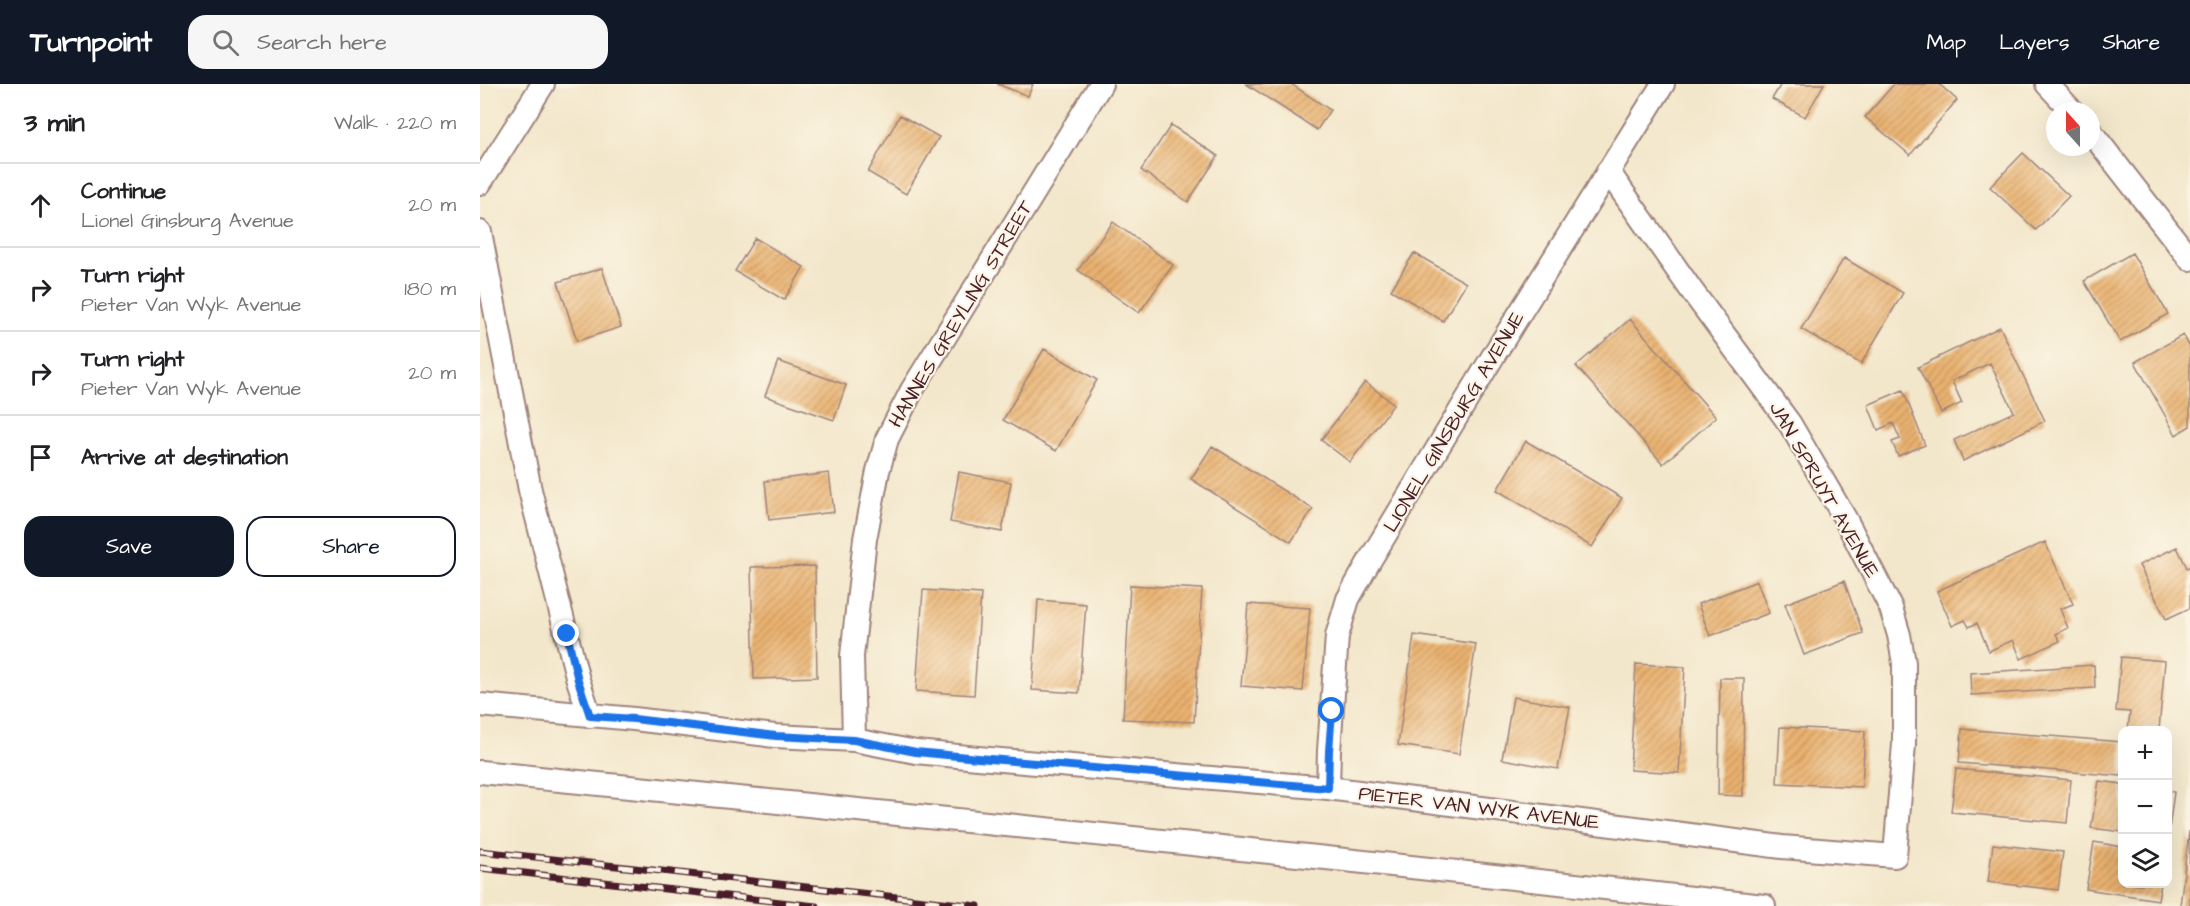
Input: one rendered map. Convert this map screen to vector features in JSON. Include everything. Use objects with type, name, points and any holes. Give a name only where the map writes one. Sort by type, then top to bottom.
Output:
[{"type":"street","points":[[480,183],[543,84]]},
{"type":"street","name":"HANNES GREYLING STREET","points":[[854,740],[852,656],[865,539],[878,471],[887,439],[912,390],[1101,84]]},
{"type":"street","name":"LIONEL GINSBURG AVENUE","points":[[1328,788],[1337,636],[1348,599],[1495,353],[1663,84]]},
{"type":"street","points":[[2047,84],[2064,102]]},
{"type":"street","points":[[2100,143],[2188,252]]},
{"type":"street","name":"JAN SPRUYT AVENUE","points":[[1608,171],[1692,291],[1790,424],[1846,520],[1891,608],[1904,663],[1904,744],[1894,856]]},
{"type":"street","points":[[480,232],[530,490],[578,680],[590,716]]},
{"type":"street","name":"PIETER VAN WYK AVENUE","points":[[480,705],[634,719],[776,736],[854,740],[916,752],[1328,788],[1782,847],[1894,856]]},
{"type":"street","points":[[480,772],[1042,828],[1764,906]]},
{"type":"building","points":[[997,84],[1033,84],[1028,96]]},
{"type":"building","points":[[1246,84],[1291,84],[1330,110],[1317,130]]},
{"type":"building","points":[[1781,84],[1824,84],[1805,117],[1772,99]]},
{"type":"building","points":[[1894,84],[1939,84],[1957,100],[1910,155],[1865,117]]},
{"type":"building","points":[[900,115],[939,137],[906,194],[868,172]]},
{"type":"building","points":[[1171,125],[1218,156],[1188,202],[1141,170]]},
{"type":"building","points":[[2023,153],[2069,196],[2036,230],[1990,187]]},
{"type":"building","points":[[1113,222],[1173,265],[1139,313],[1078,270]]},
{"type":"building","points":[[755,238],[804,267],[784,300],[735,271]]},
{"type":"building","points":[[1414,253],[1466,283],[1443,321],[1391,290]]},
{"type":"building","points":[[2132,253],[2168,314],[2120,342],[2084,281]]},
{"type":"building","points":[[1844,258],[1903,293],[1861,364],[1801,329]]},
{"type":"building","points":[[602,268],[621,327],[577,341],[558,282]]},
{"type":"building","points":[[1630,319],[1716,417],[1663,464],[1576,366]]},
{"type":"building","points":[[2000,327],[2045,421],[1963,461],[1954,440],[2014,412],[1990,363],[1952,381],[1962,403],[1941,413],[1918,367]]},
{"type":"building","points":[[2183,335],[2190,347],[2190,426],[2176,435],[2135,362]]},
{"type":"building","points":[[1044,349],[1097,380],[1056,451],[1003,420]]},
{"type":"building","points":[[778,361],[846,385],[834,420],[765,396]]},
{"type":"building","points":[[1365,382],[1394,404],[1350,462],[1321,440]]},
{"type":"building","points":[[1903,390],[1925,445],[1898,456],[1892,442],[1900,439],[1893,423],[1878,430],[1868,405]]},
{"type":"building","points":[[1526,441],[1622,498],[1592,547],[1497,490]]},
{"type":"building","points":[[1212,446],[1313,509],[1291,542],[1191,479]]},
{"type":"building","points":[[959,472],[1011,482],[1002,532],[950,522]]},
{"type":"building","points":[[829,473],[834,512],[769,520],[765,481]]},
{"type":"building","points":[[2045,542],[2073,604],[2060,609],[2068,628],[2056,634],[2060,641],[2021,659],[2013,640],[1989,651],[1977,623],[1969,627],[1965,620],[1952,626],[1937,591]]},
{"type":"building","points":[[2177,547],[2187,568],[2190,566],[2190,608],[2166,619],[2139,565]]},
{"type":"building","points":[[815,566],[817,677],[754,679],[751,567]]},
{"type":"building","points":[[1757,581],[1769,613],[1710,636],[1698,604]]},
{"type":"building","points":[[1844,581],[1863,633],[1804,655],[1785,604]]},
{"type":"building","points":[[1130,585],[1202,589],[1194,722],[1123,719]]},
{"type":"building","points":[[923,590],[981,594],[974,695],[916,691]]},
{"type":"building","points":[[1038,600],[1086,604],[1079,693],[1032,690]]},
{"type":"building","points":[[1248,604],[1310,608],[1303,691],[1241,686]]},
{"type":"building","points":[[1414,635],[1476,644],[1459,754],[1398,745]]},
{"type":"building","points":[[2121,657],[2165,661],[2159,726],[2128,726],[2130,712],[2116,711]]},
{"type":"building","points":[[1636,664],[1685,667],[1679,773],[1630,770]]},
{"type":"building","points":[[2094,665],[2095,688],[1971,695],[1970,673]]},
{"type":"building","points":[[1720,678],[1744,678],[1743,796],[1718,795]]},
{"type":"building","points":[[1513,697],[1570,707],[1558,769],[1502,759]]},
{"type":"building","points":[[1780,727],[1865,731],[1862,787],[1777,783]]},
{"type":"building","points":[[1962,729],[2118,742],[2118,776],[1959,763]]},
{"type":"building","points":[[1956,769],[2071,780],[2067,823],[1951,812]]},
{"type":"building","points":[[2099,781],[2118,783],[2118,831],[2091,828]]},
{"type":"building","points":[[2189,831],[2190,906],[2180,906]]},
{"type":"building","points":[[2094,842],[2118,846],[2118,888],[2160,888],[2158,900],[2086,889]]},
{"type":"building","points":[[1993,844],[2063,852],[2058,890],[1988,882]]},
{"type":"railway","points":[[480,851],[978,906]]},
{"type":"railway","points":[[480,868],[816,906]]},
{"type":"route","points":[[567,634],[578,680],[590,716],[776,736],[854,740],[916,752],[1328,788],[1332,711]]}]
